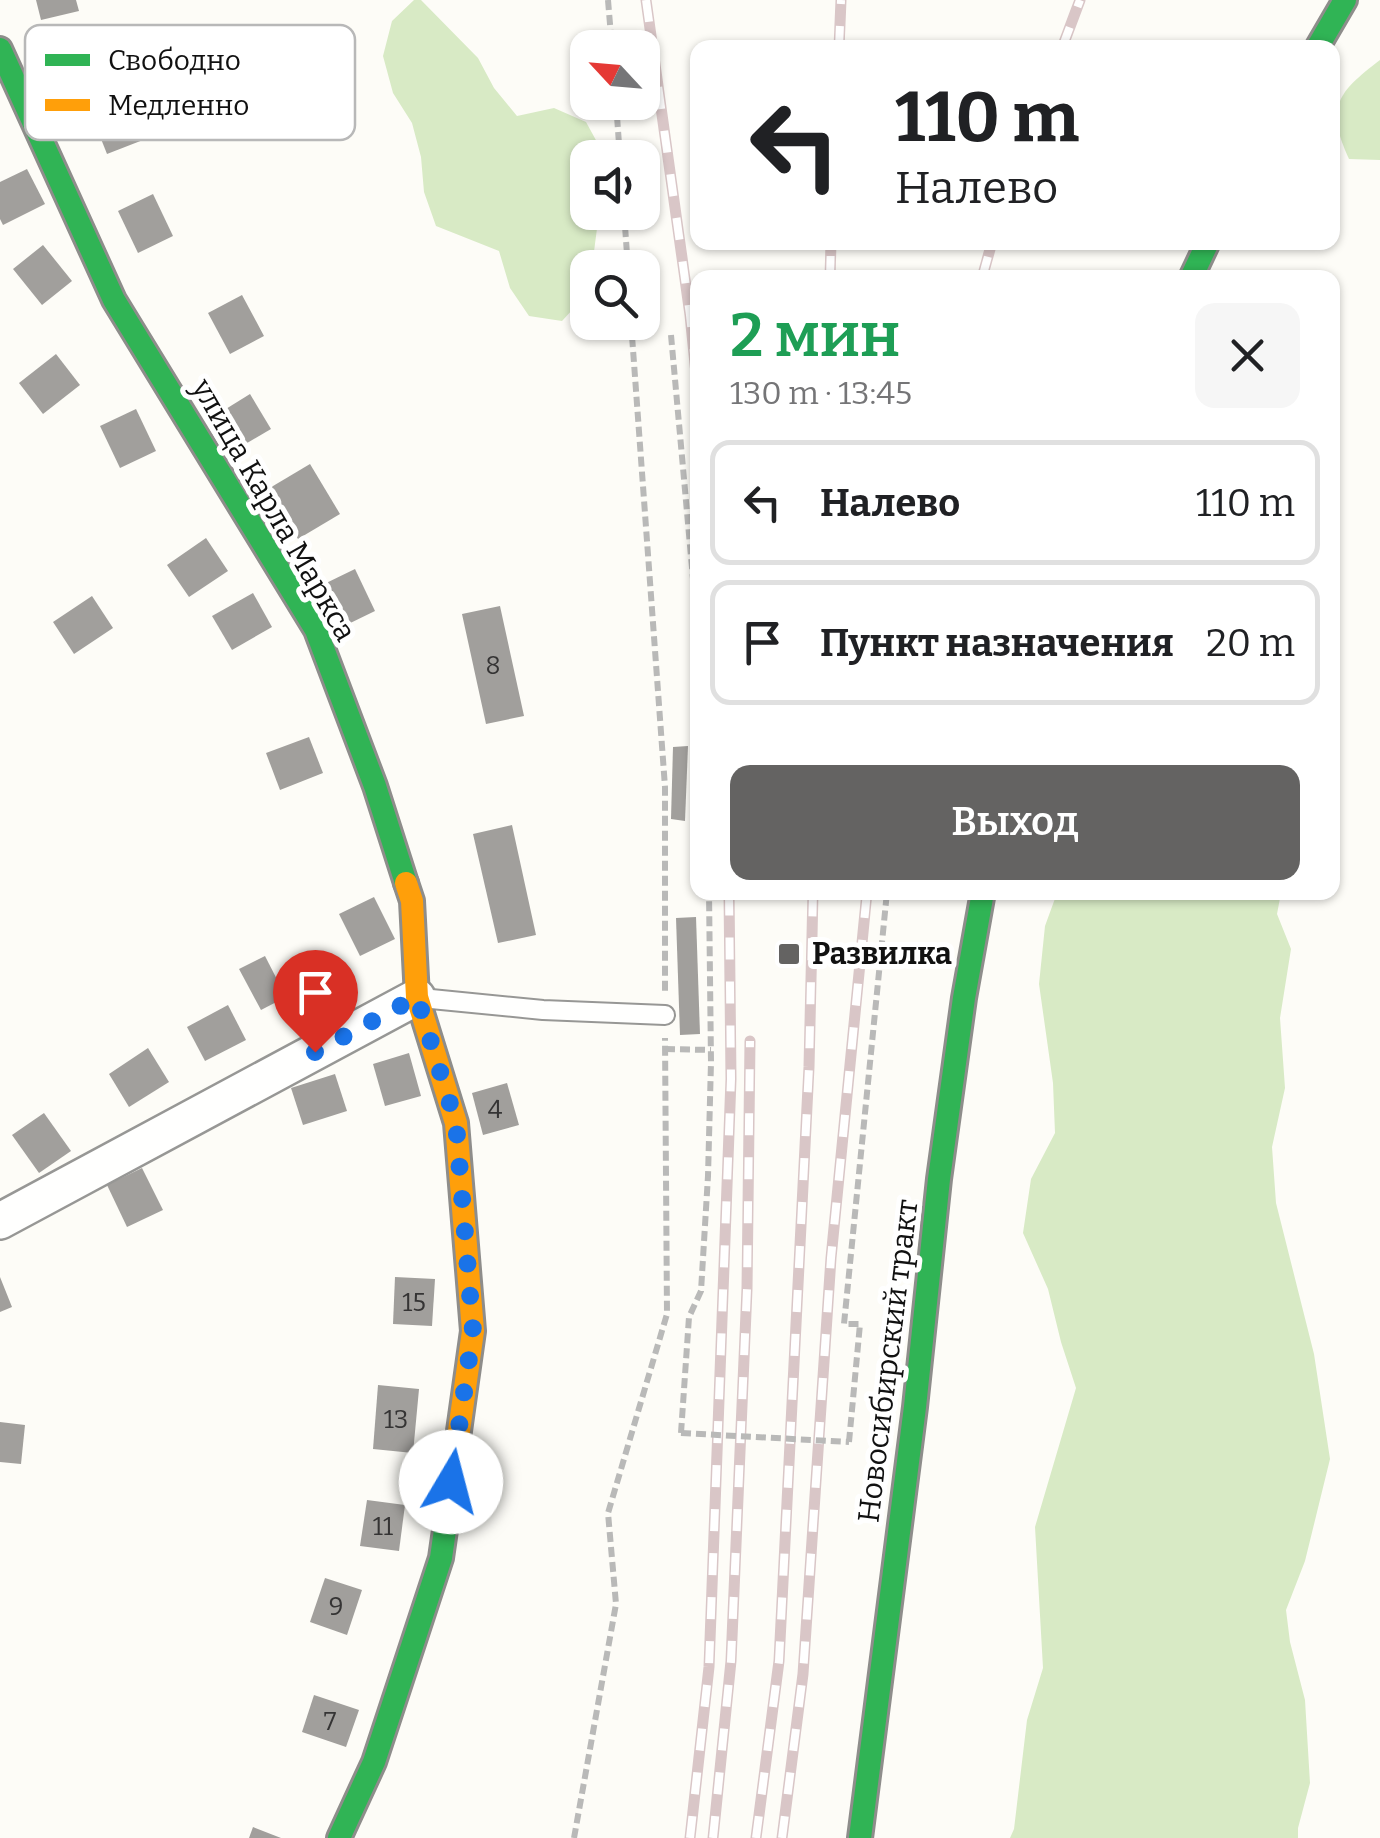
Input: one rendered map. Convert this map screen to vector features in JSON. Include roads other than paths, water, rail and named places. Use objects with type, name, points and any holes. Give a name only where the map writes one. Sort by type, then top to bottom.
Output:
[{"type":"street","points":[[1321,40],[1345,0]]},
{"type":"street","name":"улица Карла Маркса","points":[[0,50],[25,105]]},
{"type":"street","name":"улица Карла Маркса","points":[[41,140],[114,300],[316,630],[375,786],[412,901],[417,997],[456,1123],[473,1331],[440,1558],[374,1762],[339,1838]]},
{"type":"street","name":"Новосибирский тракт","points":[[860,1838],[915,1407],[939,1178],[964,998],[982,900]]},
{"type":"street","points":[[0,1221],[417,997]]},
{"type":"lane","points":[[417,997],[543,1010],[665,1015]]},
{"type":"railway","points":[[646,0],[690,315]]},
{"type":"railway","points":[[839,40],[841,0]]},
{"type":"railway","points":[[1065,40],[1080,0]]},
{"type":"railway","points":[[830,270],[831,250]]},
{"type":"railway","points":[[984,270],[990,250]]},
{"type":"railway","points":[[690,1838],[709,1667],[731,1079],[729,900]]},
{"type":"railway","points":[[756,1838],[779,1661],[809,1067],[813,900]]},
{"type":"railway","points":[[782,1838],[803,1674],[831,1258],[866,900]]},
{"type":"railway","points":[[713,1838],[731,1661],[747,1289],[750,1041]]},
{"type":"place","name":"Развилка","points":[[789,954]]}]
